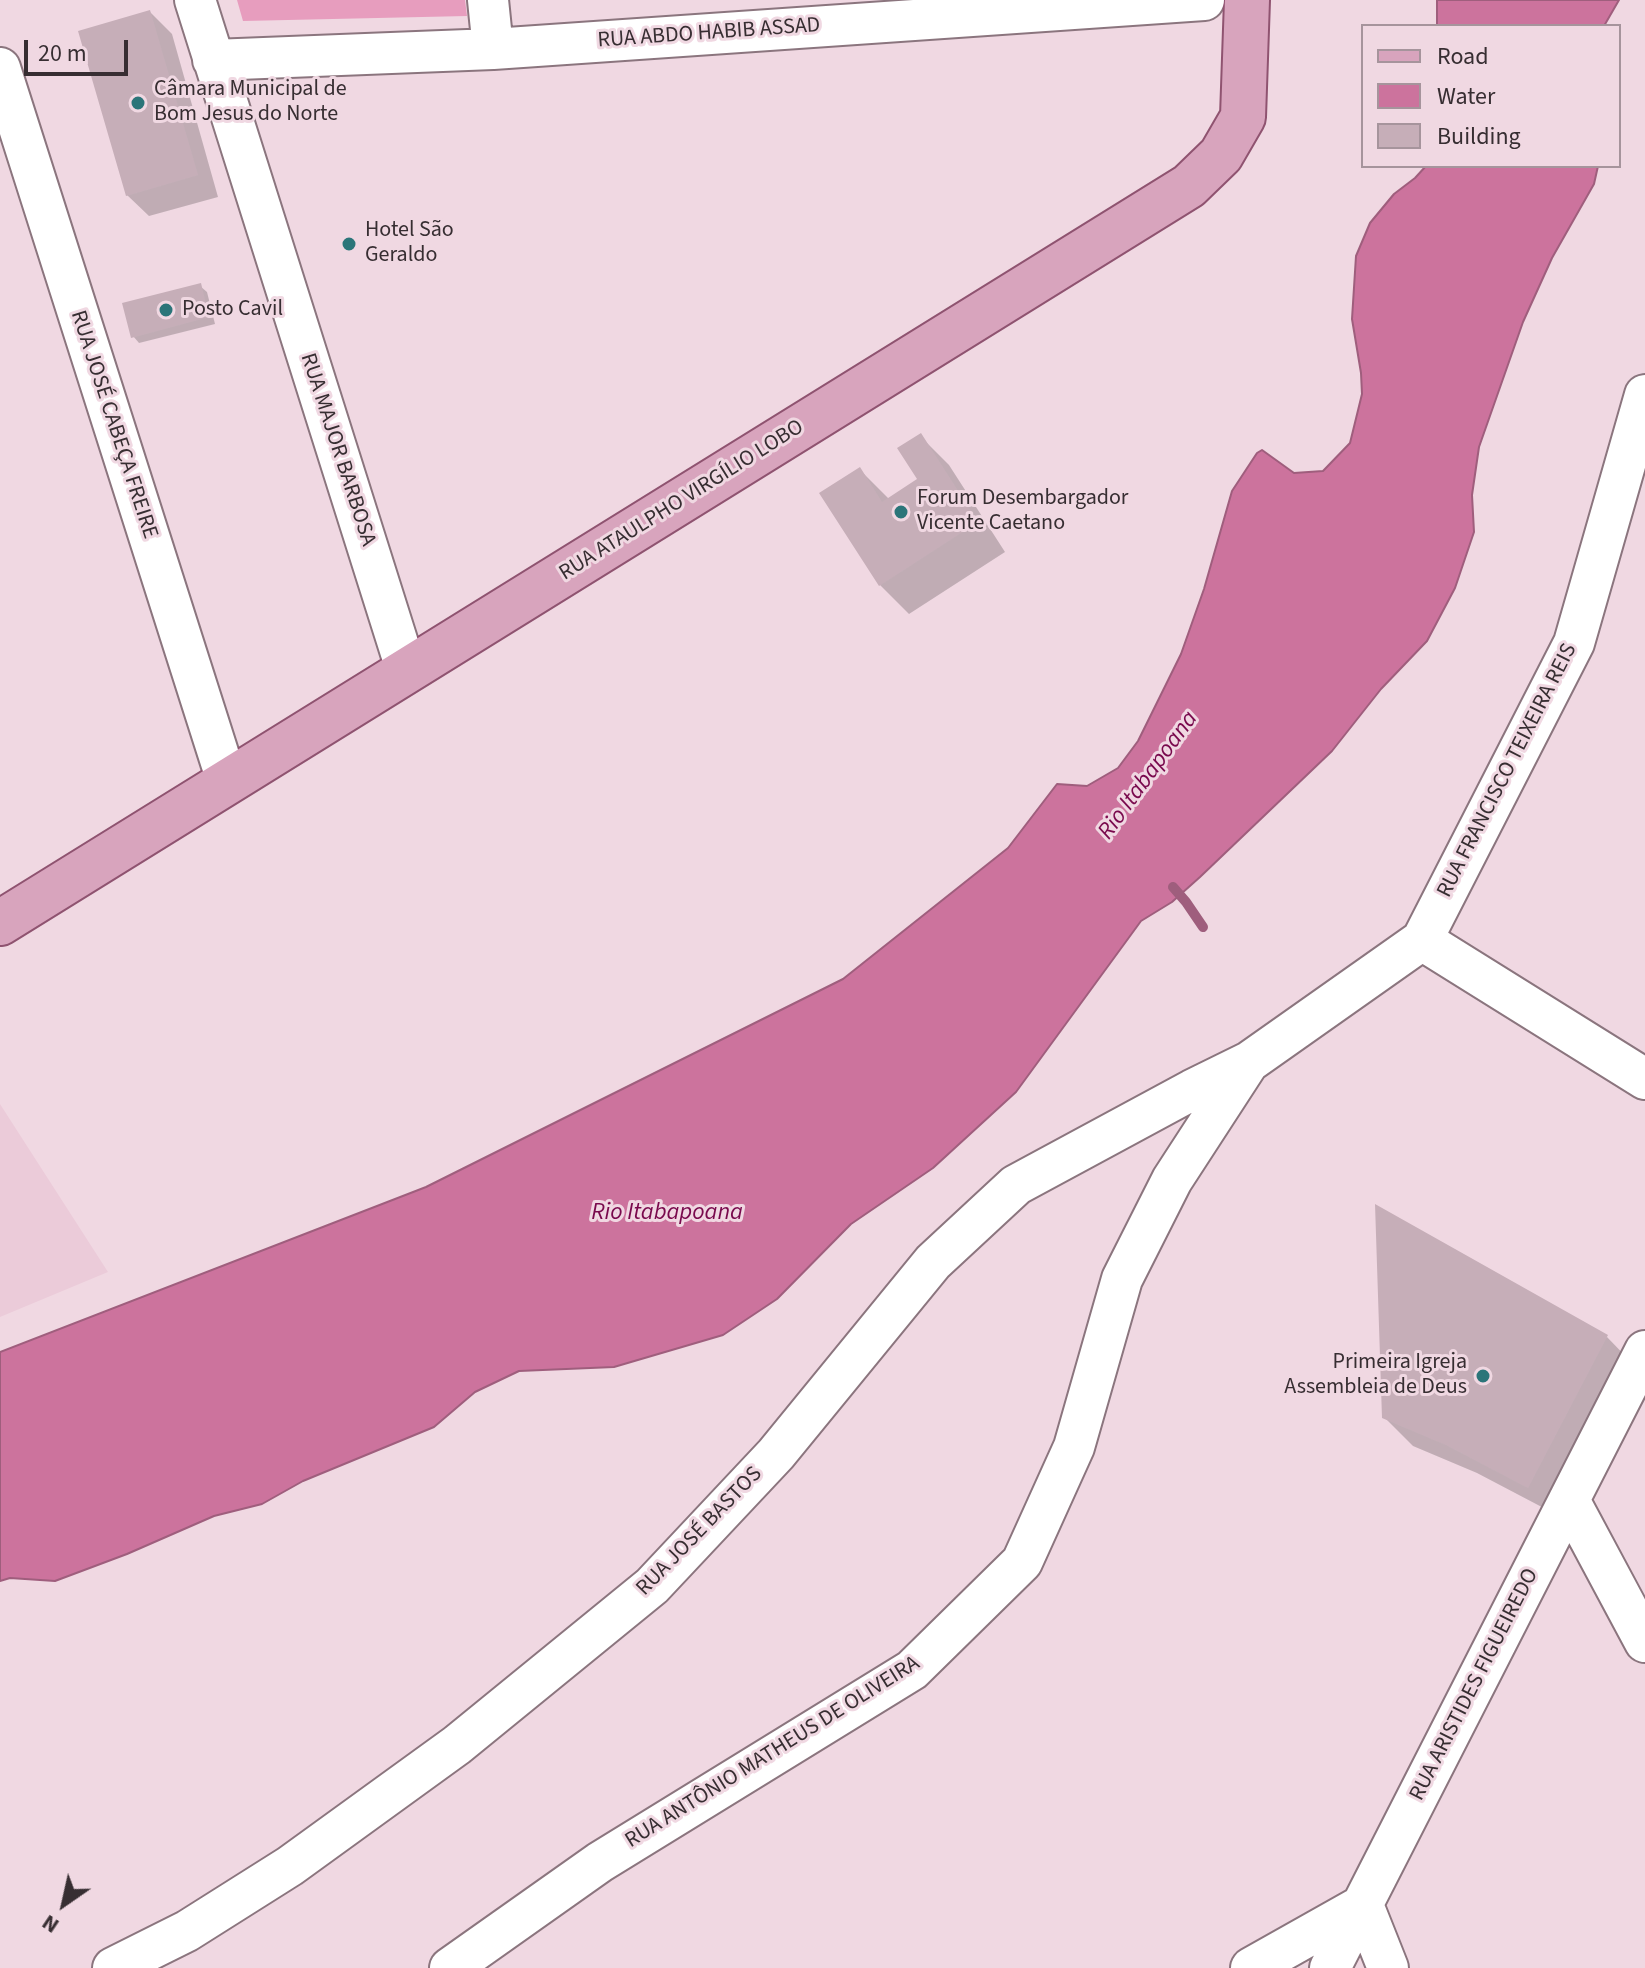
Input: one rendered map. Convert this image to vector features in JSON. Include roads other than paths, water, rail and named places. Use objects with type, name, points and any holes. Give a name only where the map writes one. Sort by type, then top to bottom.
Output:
[{"type":"main road","name":"RUA ATAULPHO VIRGÍLIO LOBO","points":[[0,923],[1189,186],[1221,155],[1243,117],[1247,0]]},
{"type":"street","name":"RUA MAJOR BARBOSA","points":[[195,0],[407,672]]},
{"type":"street","points":[[488,0],[493,49]]},
{"type":"street","name":"RUA ABDO HABIB ASSAD","points":[[213,60],[493,49],[1204,0]]},
{"type":"street","name":"RUA JOSÉ CABEÇA FREIRE","points":[[0,68],[227,781]]},
{"type":"street","name":"RUA FRANCISCO TEIXEIRA REIS","points":[[1249,1062],[1422,940],[1574,643],[1645,395]]},
{"type":"street","points":[[1422,940],[1645,1079]]},
{"type":"street","name":"RUA JOSÉ BASTOS","points":[[113,1968],[187,1931],[290,1866],[457,1745],[652,1586],[776,1454],[933,1262],[1016,1185],[1249,1062]]},
{"type":"street","name":"RUA ANTÔNIO MATHEUS DE OLIVEIRA","points":[[450,1968],[600,1862],[912,1670],[1022,1562],[1074,1447],[1122,1279],[1172,1180],[1249,1062]]},
{"type":"street","name":"RUA ARISTIDES FIGUEIREDO","points":[[1330,1968],[1645,1351]]},
{"type":"street","points":[[1569,1500],[1645,1642]]},
{"type":"street","points":[[1251,1968],[1363,1905],[1388,1968]]},
{"type":"water","points":[[1437,0],[1619,0],[1605,24],[1437,24]]},
{"type":"water","name":"Rio Itabapoana","points":[[1424,168],[1598,168],[1594,184],[1552,258],[1523,322],[1479,447],[1472,495],[1474,532],[1455,588],[1427,641],[1381,689],[1332,751],[1172,902],[1141,921],[1016,1092],[933,1168],[851,1224],[777,1299],[723,1335],[614,1367],[519,1371],[475,1392],[434,1427],[303,1481],[262,1504],[214,1516],[55,1581],[10,1578],[0,1581],[0,1352],[426,1187],[843,979],[1008,848],[1057,784],[1087,786],[1118,768],[1138,741],[1181,654],[1204,589],[1232,491],[1257,453],[1262,450],[1294,473],[1323,471],[1350,443],[1362,394],[1352,319],[1356,256],[1370,223],[1394,194]]},
{"type":"waterway","points":[[1173,887],[1203,927]]},
{"type":"place","name":"Câmara Municipal de Bom Jesus do Norte","points":[[138,103]]},
{"type":"place","name":"Hotel São Geraldo","points":[[349,244]]},
{"type":"place","name":"Posto Cavil","points":[[166,310]]},
{"type":"place","name":"Forum Desembargador Vicente Caetano","points":[[901,512]]},
{"type":"place","name":"Primeira Igreja Assembleia de Deus","points":[[1483,1376]]}]
